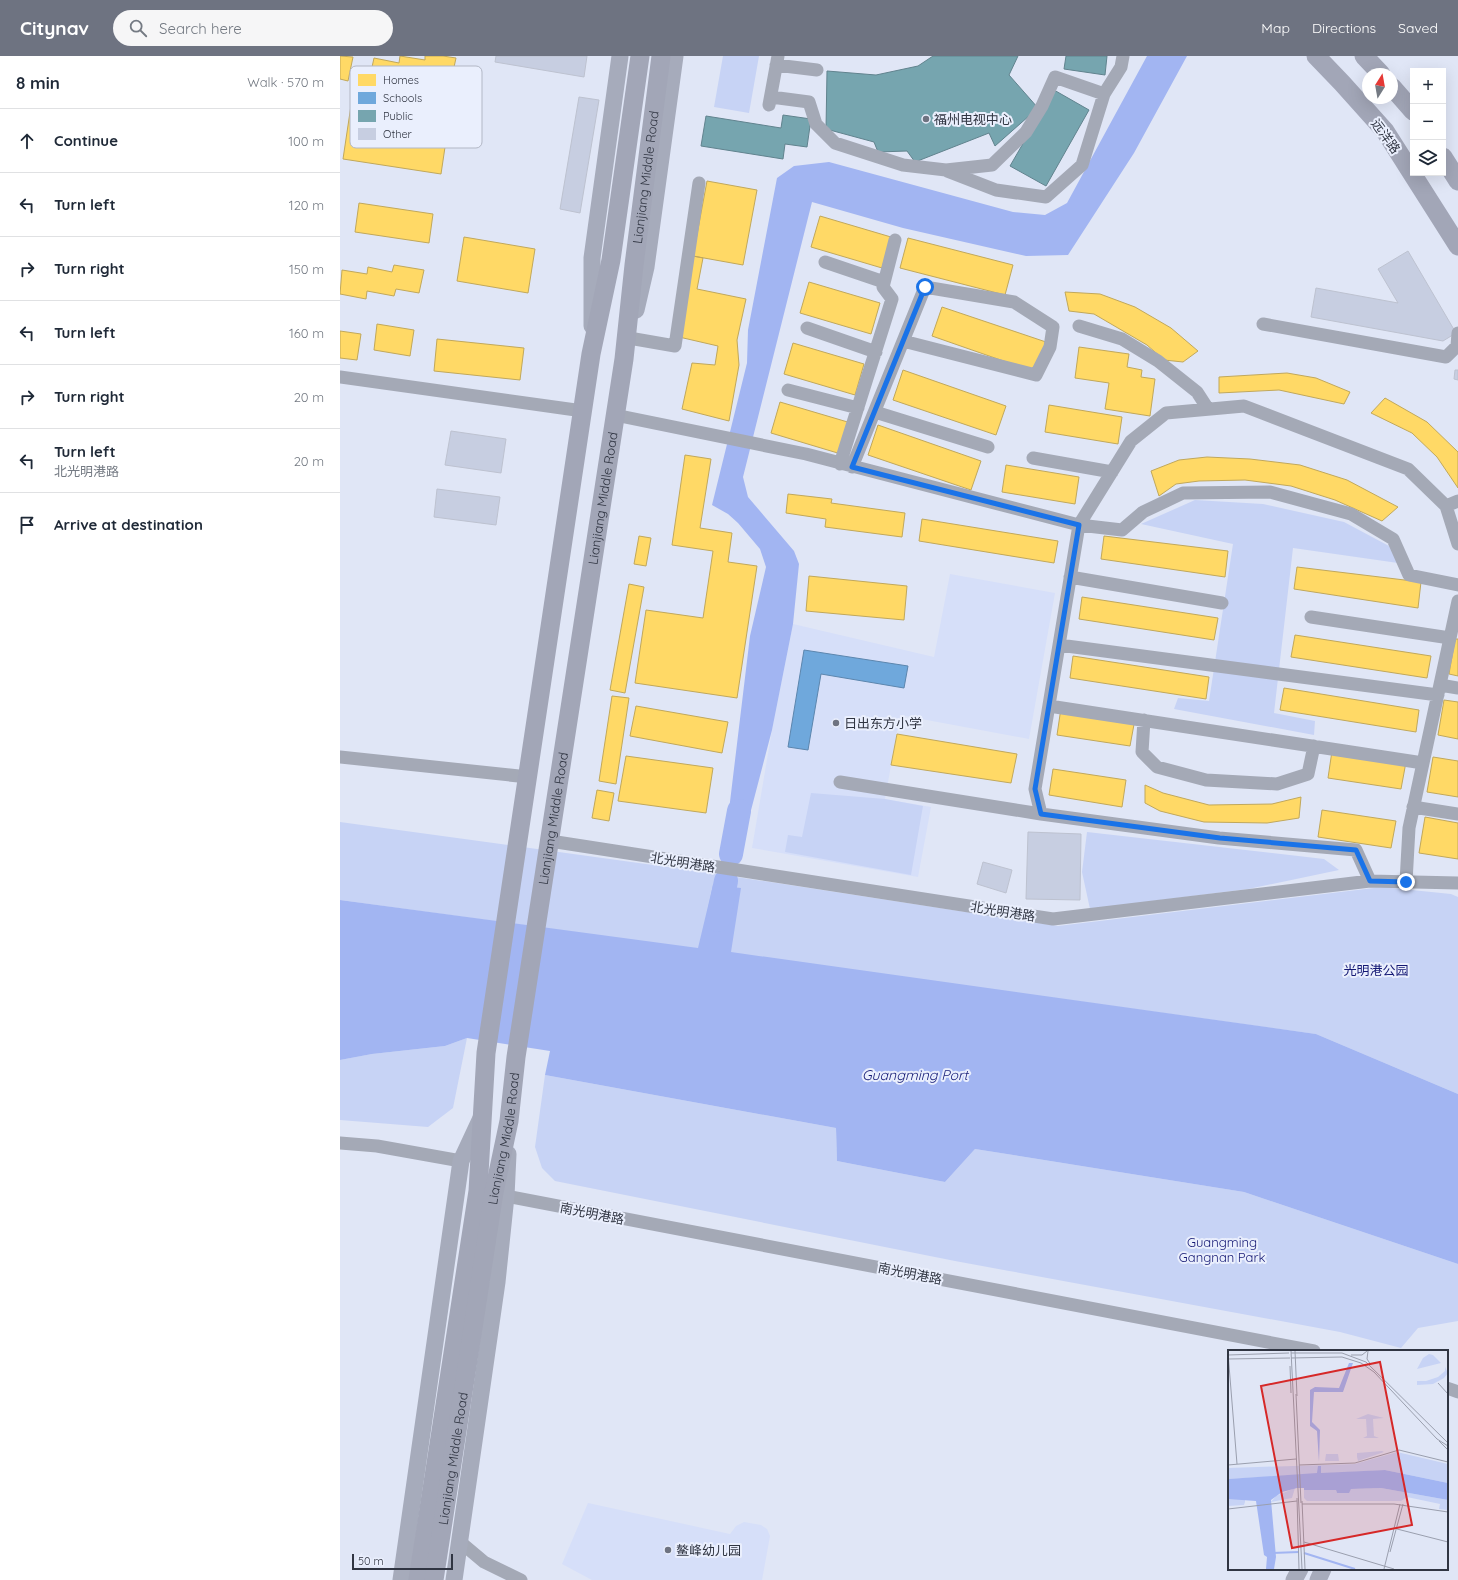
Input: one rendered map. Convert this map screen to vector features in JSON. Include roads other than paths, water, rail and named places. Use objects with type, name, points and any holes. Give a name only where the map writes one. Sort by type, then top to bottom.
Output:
[{"type":"highway","name":"Lianjiang Middle Road","points":[[434,1580],[493,1193],[482,1116],[486,1053],[591,354],[611,260],[640,56]]},
{"type":"highway","name":"Lianjiang Middle Road","points":[[418,1580],[493,1193],[509,1121],[516,1057],[624,359],[634,265],[661,56]]},
{"type":"highway","name":"远洋路","points":[[1316,56],[1342,82],[1385,131],[1458,246]]},
{"type":"highway","points":[[1398,94],[1410,108]]},
{"type":"highway","points":[[1446,162],[1458,180]]},
{"type":"main road","points":[[591,354],[592,258],[620,56]]},
{"type":"main road","points":[[624,359],[646,267],[675,56]]},
{"type":"main road","points":[[401,1580],[461,1161],[482,1116]]},
{"type":"main road","points":[[454,1580],[497,1282],[493,1193]]},
{"type":"main road","points":[[1318,1580],[1323,1570]]},
{"type":"street","points":[[817,70],[777,60],[770,102],[809,102],[816,124],[834,143],[903,164],[946,170],[996,190],[1046,197],[1082,165],[1104,94],[1121,67],[1123,56]]},
{"type":"street","points":[[946,170],[992,165],[1026,132],[1042,106],[1055,77],[1104,94]]},
{"type":"street","points":[[629,338],[675,346],[699,183]]},
{"type":"street","points":[[846,466],[858,408],[892,299],[883,287],[895,240]]},
{"type":"street","points":[[825,262],[884,282]]},
{"type":"street","points":[[846,466],[875,412],[903,341],[925,287],[1014,302],[1053,327],[1050,347],[1036,375],[903,341]]},
{"type":"street","points":[[1264,324],[1446,357],[1457,346],[1458,333]]},
{"type":"street","points":[[1079,326],[1122,339],[1158,361],[1197,392],[1208,409]]},
{"type":"street","points":[[807,328],[876,352]]},
{"type":"street","points":[[340,377],[583,411]]},
{"type":"street","points":[[788,390],[858,408]]},
{"type":"street","points":[[1041,814],[1035,789],[1079,525],[1131,441],[1166,413],[1244,406],[1408,469],[1452,503],[1458,544]]},
{"type":"street","points":[[875,412],[988,447]]},
{"type":"street","points":[[615,416],[806,454],[846,466],[1079,525],[1122,530],[1142,512],[1183,493],[1270,492],[1351,514],[1393,539],[1409,575],[1458,585]]},
{"type":"street","points":[[1033,458],[1112,472]]},
{"type":"street","points":[[1070,577],[1222,603]]},
{"type":"street","points":[[1406,882],[1409,828],[1458,601]]},
{"type":"street","points":[[1311,617],[1450,638]]},
{"type":"street","points":[[1059,645],[1439,690],[1458,688]]},
{"type":"street","points":[[1049,706],[1423,763]]},
{"type":"street","points":[[1144,720],[1142,752],[1157,767],[1206,780],[1277,784],[1308,774],[1314,746]]},
{"type":"street","points":[[340,757],[528,777]]},
{"type":"street","points":[[840,782],[1041,814],[1220,838],[1356,850],[1370,881]]},
{"type":"street","points":[[1413,807],[1458,814]]},
{"type":"street","name":"北光明港路","points":[[550,842],[1054,919],[1370,881],[1458,883]]},
{"type":"street","points":[[340,1143],[377,1146],[461,1161]]},
{"type":"street","name":"南光明港路","points":[[493,1193],[1309,1350]]},
{"type":"street","points":[[1448,1388],[1458,1392]]},
{"type":"street","points":[[459,1542],[484,1562],[521,1580]]},
{"type":"water","points":[[1147,56],[1187,56],[1134,153],[1068,255],[1026,256],[903,228],[812,202],[743,477],[748,497],[794,551],[799,564],[793,624],[772,730],[744,837],[733,844],[726,835],[750,636],[766,567],[760,549],[738,523],[728,514],[712,505],[747,363],[748,330],[777,178],[794,166],[829,162],[1013,212],[1045,215],[1067,203]]},
{"type":"water","name":"Guangming Port","points":[[713,885],[741,888],[731,952],[1316,1034],[1458,1094],[1458,1264],[1244,1192],[975,1149],[945,1182],[837,1161],[836,1128],[545,1075],[550,1051],[467,1038],[445,1046],[372,1054],[340,1060],[340,900],[698,948]]},
{"type":"waterway","points":[[731,854],[739,811]]},
{"type":"waterway","points":[[718,920],[726,881]]},
{"type":"place","name":"福州电视中心","points":[[926,119]]},
{"type":"place","name":"日出东方小学","points":[[836,723]]},
{"type":"place","name":"鳌峰幼儿园","points":[[668,1550]]},
{"type":"park label","name":"光明港公园","points":[[1376,970]]},
{"type":"park label","name":"Guangming Gangnan Park","points":[[1222,1250]]}]
